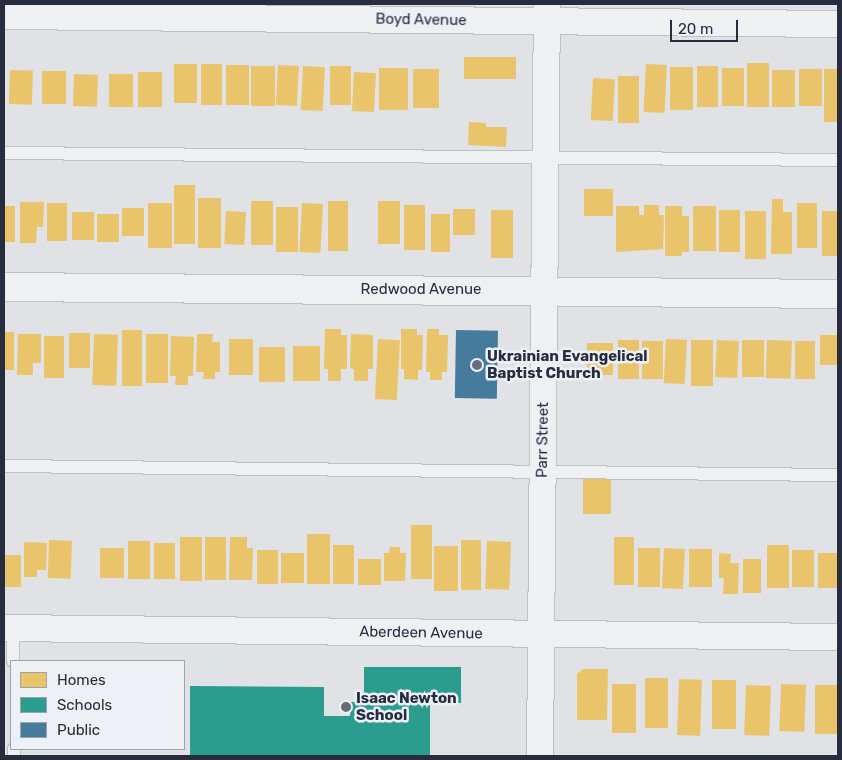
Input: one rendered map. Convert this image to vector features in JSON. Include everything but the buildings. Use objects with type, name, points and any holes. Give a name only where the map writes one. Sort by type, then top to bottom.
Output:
[{"type":"street","name":"Boyd Avenue","points":[[4,16],[547,12],[838,24]]},
{"type":"street","name":"Parr Street","points":[[540,756],[547,12]]},
{"type":"street","name":"Redwood Avenue","points":[[4,287],[545,290],[838,294]]},
{"type":"street","name":"Aberdeen Avenue","points":[[8,628],[838,637]]},
{"type":"lane","points":[[4,153],[838,160]]},
{"type":"lane","points":[[4,466],[838,475]]},
{"type":"lane","points":[[8,628],[13,660]]},
{"type":"place","name":"Ukrainian Evangelical Baptist Church","points":[[477,365]]},
{"type":"place","name":"Isaac Newton School","points":[[346,707]]}]
